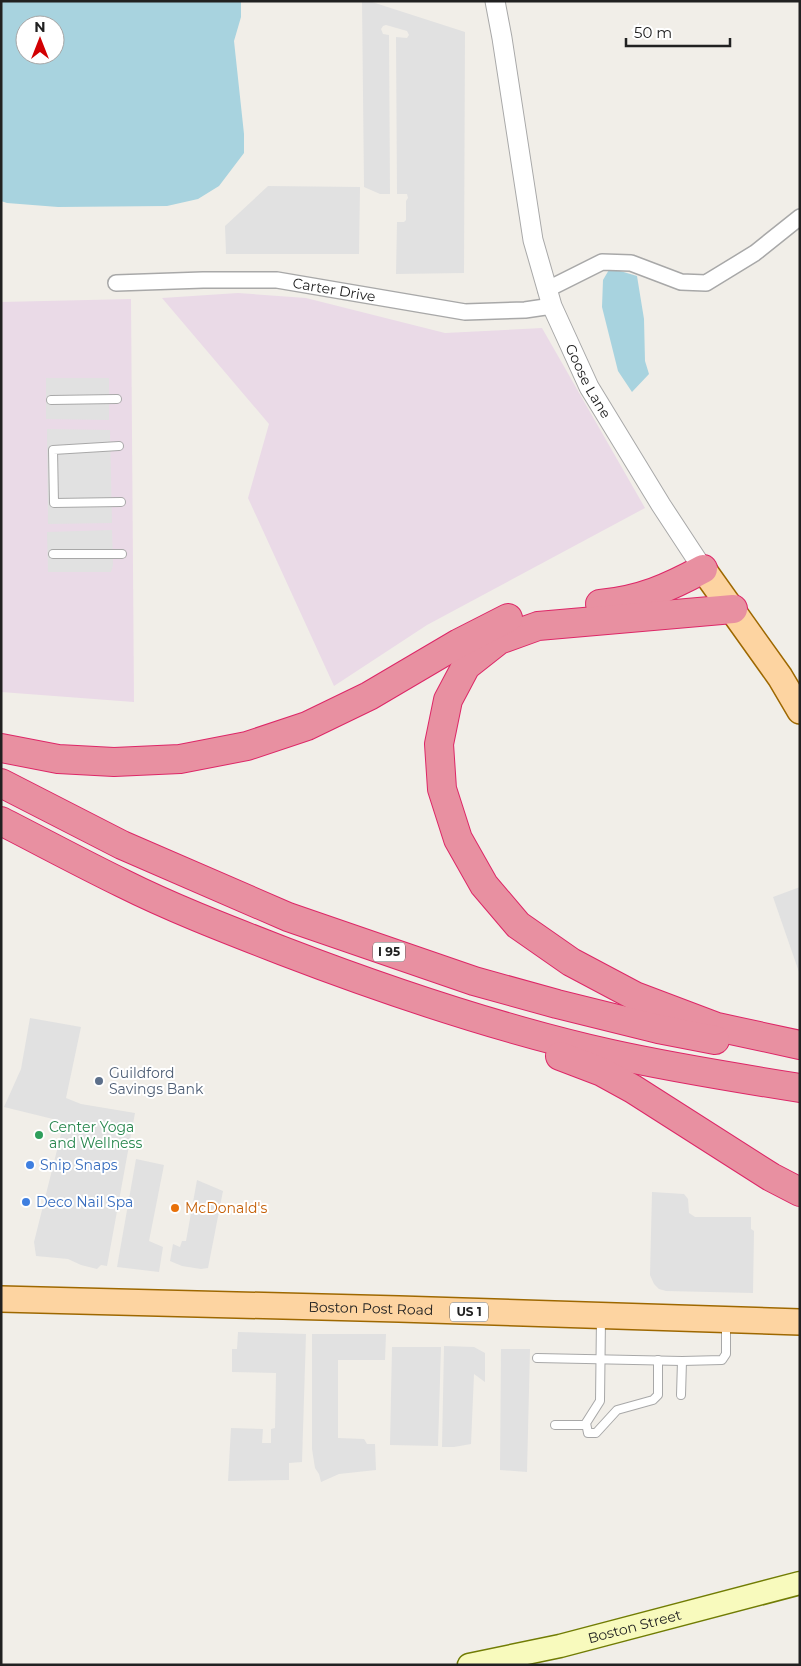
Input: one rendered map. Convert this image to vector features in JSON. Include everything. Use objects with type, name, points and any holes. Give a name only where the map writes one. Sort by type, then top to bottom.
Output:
[{"type":"highway","points":[[1,748],[58,759],[114,762],[180,759],[247,746],[307,726],[369,696],[503,620],[544,610],[625,602],[667,588],[704,569]]},
{"type":"highway","points":[[733,609],[538,626],[499,640],[466,666],[448,700],[439,744],[442,788],[458,839],[484,885],[518,924],[572,962],[635,996],[717,1027],[800,1046]]},
{"type":"highway","name":"I 95","points":[[1,783],[122,845],[288,917],[465,978],[557,1004],[658,1029],[800,1055]]},
{"type":"highway","points":[[1,821],[123,884],[236,933],[340,973],[429,1003],[611,1054],[734,1078],[800,1088]]},
{"type":"highway","points":[[429,1003],[602,1072],[633,1089],[771,1176],[800,1192]]},
{"type":"main road","name":"Goose Lane","points":[[704,569],[780,677],[800,711]]},
{"type":"main road","name":"Boston Post Road","points":[[1,1299],[800,1322]]},
{"type":"main road","name":"Boston Street","points":[[469,1665],[560,1646],[800,1582]]},
{"type":"street","name":"Goose Lane","points":[[495,1],[533,240],[549,298],[589,387],[657,498],[704,569]]},
{"type":"street","name":"Carter Drive","points":[[116,283],[277,280],[465,312],[525,310],[549,298],[602,262],[631,264],[681,282],[706,283],[755,253],[800,217]]},
{"type":"lane","points":[[51,400],[117,399]]},
{"type":"lane","points":[[119,446],[53,450],[54,503],[121,502]]},
{"type":"lane","points":[[53,554],[122,554]]},
{"type":"lane","points":[[585,1425],[600,1401],[601,1316]]},
{"type":"lane","points":[[537,1358],[722,1360],[726,1354],[726,1320]]},
{"type":"lane","points":[[585,1425],[588,1433],[596,1433],[617,1410],[653,1400],[658,1395],[658,1360]]},
{"type":"lane","points":[[681,1394],[682,1361]]},
{"type":"lane","points":[[555,1425],[585,1425]]},
{"type":"shaded area","points":[[362,1],[369,1],[465,32],[464,273],[396,274],[397,222],[404,222],[406,220],[406,201],[408,198],[407,194],[397,194],[396,37],[407,38],[409,35],[407,31],[386,25],[381,29],[383,34],[389,35],[390,194],[380,194],[364,187]]},
{"type":"shaded area","points":[[268,186],[360,187],[359,254],[226,254],[225,226]]},
{"type":"shaded area","points":[[238,293],[306,298],[445,333],[542,328],[645,508],[427,625],[334,686],[248,498],[269,424],[162,298]]},
{"type":"shaded area","points":[[131,299],[134,702],[1,692],[1,302]]},
{"type":"shaded area","points":[[46,378],[109,378],[109,420],[46,419]]},
{"type":"shaded area","points":[[47,429],[110,430],[112,523],[48,524]]},
{"type":"shaded area","points":[[112,530],[113,565],[111,572],[48,572],[47,532]]},
{"type":"shaded area","points":[[800,887],[800,975],[773,897]]},
{"type":"shaded area","points":[[30,1018],[81,1027],[66,1098],[81,1104],[135,1113],[107,1266],[101,1265],[97,1269],[68,1259],[36,1256],[34,1242],[63,1126],[61,1121],[4,1107],[21,1069]]},
{"type":"shaded area","points":[[136,1159],[164,1165],[149,1241],[163,1247],[159,1272],[117,1267]]},
{"type":"shaded area","points":[[197,1180],[223,1191],[208,1268],[201,1269],[182,1266],[170,1261],[173,1244],[180,1247],[182,1241],[186,1241]]},
{"type":"shaded area","points":[[652,1192],[684,1194],[688,1199],[689,1213],[695,1217],[751,1217],[751,1229],[754,1231],[753,1293],[666,1291],[659,1289],[654,1284],[650,1275]]},
{"type":"shaded area","points":[[238,1332],[306,1334],[302,1462],[289,1463],[289,1480],[228,1481],[231,1428],[263,1429],[262,1443],[271,1443],[271,1429],[275,1428],[276,1373],[232,1372],[232,1349],[237,1349]]},
{"type":"shaded area","points":[[312,1334],[386,1334],[385,1360],[338,1360],[338,1438],[364,1439],[367,1444],[375,1444],[376,1470],[339,1474],[321,1482],[315,1468],[312,1449]]},
{"type":"shaded area","points":[[444,1346],[474,1347],[485,1353],[485,1382],[474,1374],[471,1444],[442,1447]]},
{"type":"shaded area","points":[[392,1347],[441,1347],[438,1446],[390,1445]]},
{"type":"shaded area","points":[[501,1349],[530,1349],[527,1472],[500,1470]]},
{"type":"water","points":[[1,1],[241,1],[241,17],[234,41],[244,134],[244,153],[219,186],[198,199],[167,206],[58,207],[1,201]]},
{"type":"water","points":[[610,268],[637,276],[644,319],[645,361],[649,374],[632,392],[618,371],[602,307],[603,280]]},
{"type":"place","name":"Guildford Savings Bank","points":[[99,1081]]},
{"type":"place","name":"Center Yoga and Wellness","points":[[39,1135]]},
{"type":"place","name":"Snip Snaps","points":[[30,1165]]},
{"type":"place","name":"Deco Nail Spa","points":[[26,1202]]},
{"type":"place","name":"McDonald's","points":[[175,1208]]}]
